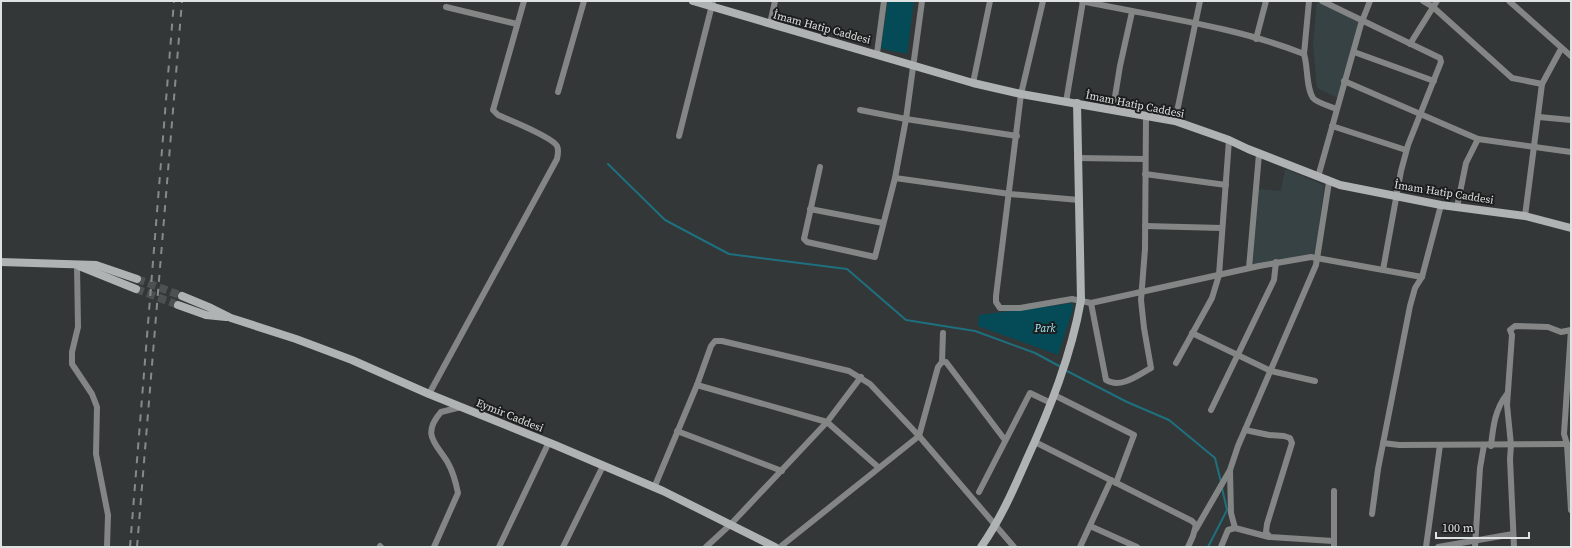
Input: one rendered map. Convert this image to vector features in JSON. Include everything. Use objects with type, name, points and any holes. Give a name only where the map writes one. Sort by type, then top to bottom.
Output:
[{"type":"street","points":[[429,394],[557,159],[559,151],[556,145],[548,139],[498,114],[493,110],[524,1]]},
{"type":"street","points":[[558,92],[584,1]]},
{"type":"street","name":"İmam Hatip Caddesi","points":[[693,1],[713,4],[770,24],[877,53],[973,83],[1021,94],[1175,121],[1229,140],[1259,154],[1330,182],[1441,205],[1525,216],[1571,228]]},
{"type":"street","points":[[770,24],[775,1]]},
{"type":"street","points":[[877,53],[884,1]]},
{"type":"street","points":[[820,166],[804,239],[807,242],[875,257],[895,178],[906,119],[915,66],[922,1]]},
{"type":"street","points":[[973,83],[990,1]]},
{"type":"street","points":[[1043,1],[1021,94],[1010,194],[996,296],[996,302],[1000,308],[1008,309],[1072,299],[1091,303],[1142,293],[1276,262],[1318,257],[1422,277]]},
{"type":"street","points":[[1066,102],[1083,1],[1110,4],[1132,12],[1194,24],[1256,39],[1304,54]]},
{"type":"street","points":[[1175,121],[1200,1]]},
{"type":"street","points":[[1256,39],[1266,1]]},
{"type":"street","points":[[1309,1],[1304,54],[1308,64],[1311,93],[1314,99],[1336,109]]},
{"type":"street","points":[[1322,1],[1440,58],[1440,67],[1406,150],[1383,270]]},
{"type":"street","points":[[1318,177],[1344,81],[1370,1]]},
{"type":"street","points":[[1423,1],[1433,7],[1512,78],[1542,84]]},
{"type":"street","points":[[1410,44],[1437,1]]},
{"type":"street","points":[[1509,1],[1561,49],[1571,56]]},
{"type":"street","points":[[679,136],[713,4]]},
{"type":"street","points":[[446,7],[517,24]]},
{"type":"street","points":[[1113,109],[1120,66],[1132,12]]},
{"type":"street","points":[[1525,216],[1539,117],[1542,84],[1561,49]]},
{"type":"street","points":[[1354,52],[1434,81]]},
{"type":"street","points":[[1344,81],[1478,139],[1571,152]]},
{"type":"street","points":[[981,547],[996,526],[1035,442],[1051,403],[1067,358],[1081,300],[1077,103]]},
{"type":"street","points":[[860,110],[906,119],[1017,136]]},
{"type":"street","points":[[1091,303],[1106,380],[1111,382],[1125,382],[1152,368],[1144,328],[1142,293],[1145,226],[1146,116]]},
{"type":"street","points":[[1539,117],[1571,120]]},
{"type":"street","points":[[1332,126],[1406,150]]},
{"type":"street","points":[[1457,207],[1466,164],[1478,139]]},
{"type":"street","points":[[1176,363],[1215,291],[1219,275],[1229,140]]},
{"type":"street","points":[[1249,268],[1259,154]]},
{"type":"street","points":[[1077,158],[1145,159]]},
{"type":"street","points":[[1145,174],[1226,185]]},
{"type":"street","points":[[895,178],[1010,194],[1079,200]]},
{"type":"street","points":[[1188,547],[1196,529],[1230,470],[1245,430],[1300,307],[1318,257],[1330,182]]},
{"type":"street","points":[[1372,514],[1383,443],[1410,306],[1415,288],[1422,277],[1441,205]]},
{"type":"street","points":[[810,209],[883,223]]},
{"type":"street","points":[[1145,226],[1222,228]]},
{"type":"street","points":[[1,262],[96,265],[137,279]]},
{"type":"street","points":[[1210,410],[1274,280],[1276,262]]},
{"type":"street","points":[[76,265],[136,290]]},
{"type":"street","points":[[76,265],[78,327],[72,352],[72,364],[92,394],[97,407],[96,454],[108,515],[107,547]]},
{"type":"street","name":"Eymir Caddesi","points":[[182,296],[231,318],[296,339],[352,360],[429,394],[549,442],[654,488],[731,524],[775,547]]},
{"type":"street","name":"Eymir Caddesi","points":[[178,305],[206,315],[231,318]]},
{"type":"street","points":[[1514,547],[1510,459],[1511,445],[1507,394],[1512,335],[1510,330],[1515,326],[1548,327],[1561,332],[1571,330],[1564,434],[1567,444],[1571,510]]},
{"type":"street","points":[[780,547],[878,467],[919,436],[938,367],[942,362],[942,333]]},
{"type":"street","points":[[1192,333],[1271,371],[1315,381]]},
{"type":"street","points":[[654,488],[697,385],[711,346],[717,340],[849,371],[861,377],[870,384],[919,436],[1014,547]]},
{"type":"street","points":[[942,362],[946,362],[1004,440]]},
{"type":"street","points":[[706,547],[731,524],[827,422],[861,377]]},
{"type":"street","points":[[697,385],[827,422],[878,467]]},
{"type":"street","points":[[979,492],[1004,440],[1030,392],[1051,403]]},
{"type":"street","points":[[1491,446],[1493,426],[1500,403],[1507,394]]},
{"type":"street","points":[[1054,395],[1134,435],[1114,482],[1080,547]]},
{"type":"street","points":[[434,547],[458,493],[449,466],[432,439],[431,428],[441,412],[461,407]]},
{"type":"street","points":[[1245,430],[1269,436],[1284,436],[1290,438],[1292,444],[1267,524],[1266,532],[1270,537]]},
{"type":"street","points":[[677,431],[782,471]]},
{"type":"street","points":[[499,547],[549,442]]},
{"type":"street","points":[[1035,442],[1192,522],[1196,525],[1196,529]]},
{"type":"street","points":[[1383,443],[1399,446],[1567,444]]},
{"type":"street","points":[[1426,547],[1440,445]]},
{"type":"street","points":[[1475,547],[1480,468],[1484,445]]},
{"type":"street","points":[[563,547],[603,466]]},
{"type":"street","points":[[1230,470],[1231,513],[1235,528]]},
{"type":"street","points":[[1221,547],[1228,530],[1235,528],[1270,537],[1334,544],[1334,491]]},
{"type":"street","points":[[1090,526],[1134,546]]},
{"type":"street","points":[[1438,547],[1513,534]]},
{"type":"shaded area","points":[[1317,1],[1361,22],[1338,98],[1317,88],[1313,45]]},
{"type":"shaded area","points":[[1285,169],[1324,185],[1316,253],[1251,266],[1258,189],[1281,191]]},
{"type":"green space","points":[[888,1],[914,1],[907,54],[883,49],[881,47]]},
{"type":"green space","name":"Park","points":[[1073,303],[1073,309],[1058,355],[978,326],[979,315]]},
{"type":"waterway","points":[[608,164],[665,220],[729,254],[847,269],[906,320],[975,331],[1035,353],[1061,367]]},
{"type":"waterway","points":[[1065,370],[1127,402],[1169,420],[1215,458],[1221,482]]},
{"type":"waterway","points":[[1208,547],[1227,510],[1222,488]]},
{"type":"tunnel","points":[[137,279],[182,296]]},
{"type":"tunnel","points":[[136,289],[178,305]]},
{"type":"railway","points":[[130,547],[174,1]]},
{"type":"railway","points":[[137,547],[182,1]]}]
